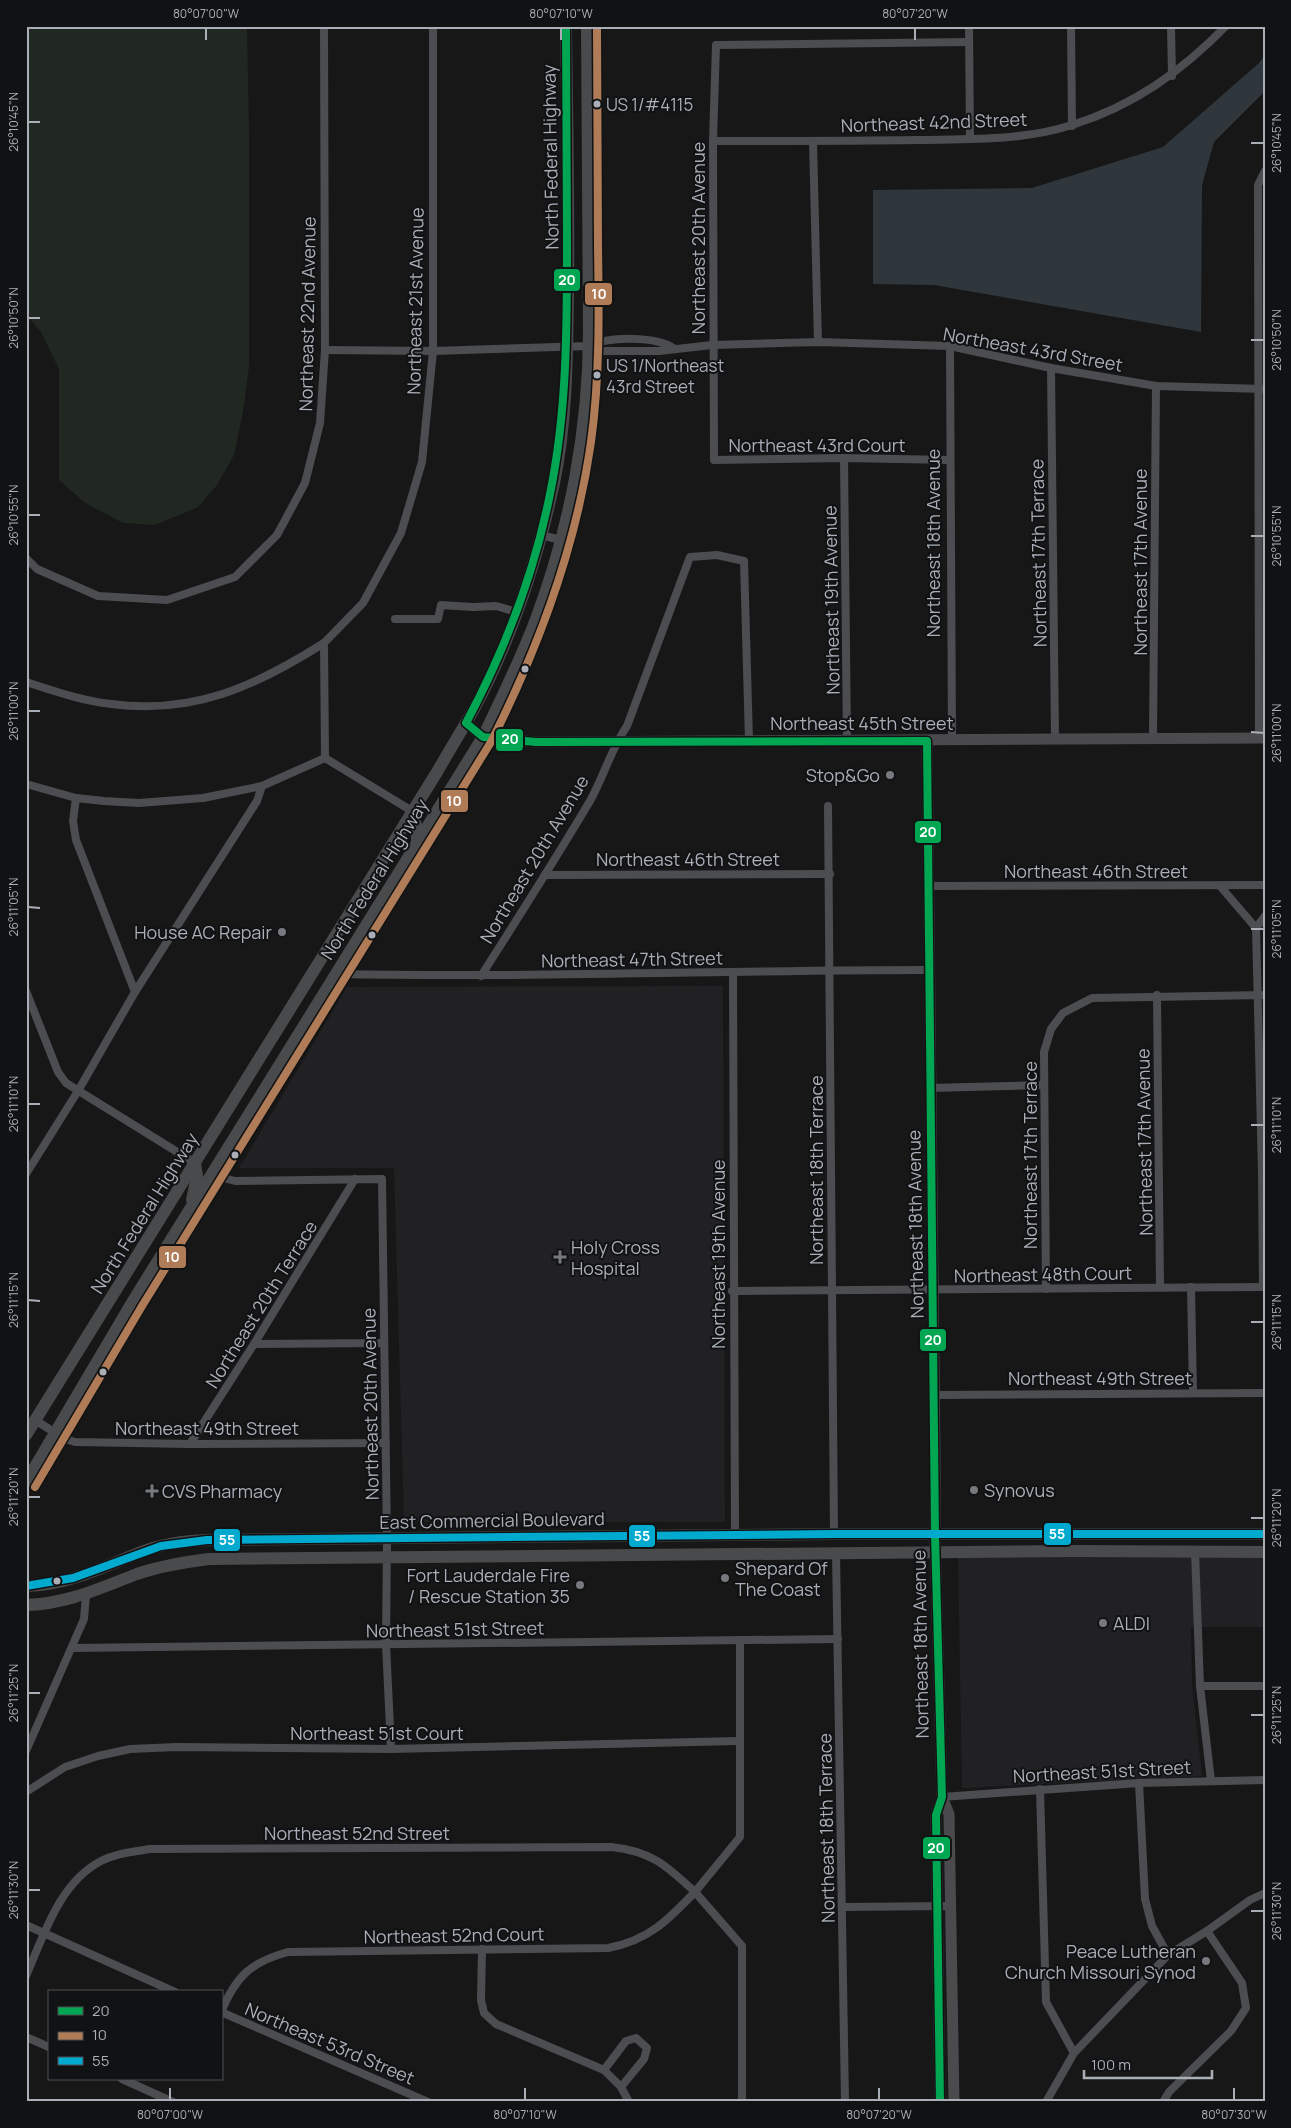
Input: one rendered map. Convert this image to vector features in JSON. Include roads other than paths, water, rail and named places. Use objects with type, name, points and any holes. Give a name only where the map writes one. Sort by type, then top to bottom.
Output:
[{"type":"main road","name":"North Federal Highway","points":[[26,1435],[466,723],[490,677],[517,612],[541,535],[559,449],[566,382],[568,346],[568,174],[566,26]]},
{"type":"main road","name":"North Federal Highway","points":[[26,1482],[133,1301],[483,737],[513,674],[536,619],[561,540],[580,449],[589,346],[587,26]]},
{"type":"main road","points":[[568,174],[575,186],[588,193]]},
{"type":"main road","points":[[412,811],[417,829],[417,844]]},
{"type":"main road","points":[[212,1175],[210,1164],[216,1130]]},
{"type":"main road","points":[[190,1210],[196,1182],[195,1163]]},
{"type":"main road","points":[[128,1271],[134,1283],[133,1301]]},
{"type":"main road","name":"East Commercial Boulevard","points":[[26,1586],[47,1584],[84,1576],[148,1550],[187,1541],[834,1534],[1265,1534]]},
{"type":"main road","points":[[597,1555],[619,1547],[629,1536]]},
{"type":"main road","name":"East Commercial Boulevard","points":[[26,1604],[56,1602],[86,1595],[139,1574],[177,1563],[208,1559],[936,1552],[1265,1552]]},
{"type":"street","name":"Northeast 22nd Avenue","points":[[26,558],[37,569],[98,596],[168,600],[235,577],[277,535],[305,483],[320,423],[325,350],[324,26]]},
{"type":"street","name":"Northeast 21st Avenue","points":[[26,682],[62,694],[111,704],[151,705],[196,702],[228,693],[281,670],[324,643],[363,603],[401,533],[422,462],[433,351],[433,26]]},
{"type":"street","points":[[969,26],[970,139]]},
{"type":"street","points":[[1071,26],[1072,126]]},
{"type":"street","points":[[1171,26],[1172,76]]},
{"type":"street","name":"Northeast 42nd Street","points":[[714,141],[813,142],[970,139],[1016,137],[1072,126],[1128,102],[1172,76],[1226,26]]},
{"type":"street","name":"Northeast 20th Avenue","points":[[714,460],[712,345],[716,45],[969,42]]},
{"type":"street","points":[[813,142],[818,342]]},
{"type":"street","points":[[1262,737],[1261,389],[1258,185],[1265,171]]},
{"type":"street","name":"Northeast 43rd Street","points":[[589,346],[599,341],[612,340],[658,341],[667,343],[675,349]]},
{"type":"street","name":"Northeast 43rd Street","points":[[325,350],[433,351],[589,346],[600,351],[659,351],[712,345],[818,342],[950,346],[1052,368],[1156,386],[1261,389]]},
{"type":"street","name":"Northeast 18th Avenue","points":[[950,346],[952,740]]},
{"type":"street","name":"Northeast 17th Terrace","points":[[1052,368],[1055,738]]},
{"type":"street","name":"Northeast 17th Avenue","points":[[1154,738],[1156,386]]},
{"type":"street","name":"Northeast 43rd Court","points":[[714,460],[844,458],[950,460]]},
{"type":"street","name":"Northeast 19th Avenue","points":[[844,458],[847,741]]},
{"type":"street","points":[[541,535],[561,540]]},
{"type":"street","name":"Northeast 20th Avenue","points":[[481,976],[598,787],[616,742],[627,726],[690,557],[717,555],[744,561],[749,741]]},
{"type":"street","points":[[395,619],[438,619],[441,605],[496,606],[517,612]]},
{"type":"street","points":[[324,643],[325,758]]},
{"type":"street","points":[[466,723],[483,737]]},
{"type":"street","name":"Northeast 45th Street","points":[[483,737],[536,742],[616,742],[1262,737]]},
{"type":"street","name":"Northeast 18th Avenue","points":[[927,741],[934,1534],[942,1796],[936,1815],[940,2102]]},
{"type":"street","points":[[26,784],[76,798],[139,803],[203,798],[262,786],[325,758]]},
{"type":"street","points":[[325,758],[412,811]]},
{"type":"street","points":[[26,1174],[78,1091],[135,992],[257,801],[262,786]]},
{"type":"street","points":[[76,798],[73,821],[76,840],[135,992]]},
{"type":"street","name":"Northeast 18th Terrace","points":[[828,806],[834,1534]]},
{"type":"street","name":"Northeast 46th Street","points":[[545,875],[830,874]]},
{"type":"street","name":"Northeast 46th Street","points":[[928,886],[1265,885]]},
{"type":"street","points":[[1220,886],[1256,928],[1261,995],[1264,1286]]},
{"type":"street","points":[[1256,928],[1265,916]]},
{"type":"street","name":"Northeast 47th Street","points":[[336,974],[481,976],[929,970]]},
{"type":"street","name":"Northeast 19th Avenue","points":[[732,972],[732,1291],[735,1535]]},
{"type":"street","points":[[26,991],[58,1072],[66,1083],[195,1163]]},
{"type":"street","points":[[1157,996],[1261,995]]},
{"type":"street","name":"Northeast 17th Terrace","points":[[1046,1288],[1044,1052],[1051,1029],[1063,1013],[1092,998],[1157,996]]},
{"type":"street","name":"Northeast 17th Avenue","points":[[1157,996],[1160,1287]]},
{"type":"street","points":[[930,1088],[1044,1085]]},
{"type":"street","points":[[212,1175],[234,1181],[355,1179]]},
{"type":"street","name":"Northeast 20th Avenue","points":[[355,1179],[382,1179],[387,1539],[386,1644],[391,1749]]},
{"type":"street","name":"Northeast 20th Terrace","points":[[190,1444],[355,1179]]},
{"type":"street","name":"Northeast 48th Court","points":[[732,1291],[1264,1286]]},
{"type":"street","points":[[1190,1287],[1193,1392]]},
{"type":"street","points":[[254,1344],[384,1343]]},
{"type":"street","name":"Northeast 49th Street","points":[[934,1395],[1265,1393]]},
{"type":"street","name":"Northeast 49th Street","points":[[35,1420],[65,1439],[76,1442],[190,1444],[386,1443]]},
{"type":"street","points":[[1195,1551],[1200,1686],[1211,1781]]},
{"type":"street","name":"Northeast 18th Terrace","points":[[836,1553],[845,2102]]},
{"type":"street","points":[[26,1751],[73,1648],[84,1619],[86,1595]]},
{"type":"street","name":"Northeast 51st Street","points":[[73,1648],[838,1639]]},
{"type":"street","points":[[740,1640],[738,1741],[740,1837],[695,1892],[742,1946],[742,2102]]},
{"type":"street","points":[[1200,1686],[1265,1686]]},
{"type":"street","name":"Northeast 51st Court","points":[[26,1792],[66,1767],[98,1756],[130,1749],[177,1747],[391,1749],[738,1741]]},
{"type":"street","name":"Northeast 51st Street","points":[[942,1796],[1139,1783],[1265,1780]]},
{"type":"street","points":[[1139,1783],[1145,1899],[1152,1926],[1168,1955]]},
{"type":"street","points":[[1040,1789],[1046,2002],[1074,2053]]},
{"type":"street","name":"Northeast 18th Avenue","points":[[942,1796],[949,1814],[954,2102]]},
{"type":"street","name":"Northeast 52nd Street","points":[[44,1934],[61,1900],[73,1883],[87,1870],[102,1861],[122,1854],[150,1849],[611,1847],[634,1850],[649,1856],[668,1867],[695,1892]]},
{"type":"street","name":"Northeast 52nd Court","points":[[222,2010],[229,1993],[251,1967],[268,1958],[288,1952],[608,1948],[626,1945],[656,1929],[672,1916],[695,1892]]},
{"type":"street","points":[[1046,2102],[1074,2053],[1168,1955],[1207,1931],[1250,1900],[1265,1893]]},
{"type":"street","points":[[842,1907],[951,1906]]},
{"type":"street","points":[[26,1925],[170,1990]]},
{"type":"street","points":[[1163,2102],[1169,2092],[1231,2031],[1246,2008],[1242,1983],[1207,1931]]},
{"type":"street","points":[[26,1976],[44,1934]]},
{"type":"street","points":[[482,1949],[481,2000],[484,2013],[496,2024],[604,2070],[621,2086],[629,2102]]},
{"type":"street","name":"Northeast 53rd Street","points":[[222,2012],[428,2102]]},
{"type":"street","points":[[26,2036],[48,2046]]},
{"type":"street","points":[[604,2070],[626,2041],[636,2038],[647,2048],[644,2060],[621,2086]]},
{"type":"street","points":[[124,2080],[173,2102]]},
{"type":"place","name":"US 1/#4115","points":[[597,104]]},
{"type":"place","name":"US 1/Northeast 43rd Street","points":[[597,375]]},
{"type":"place","name":"Stop&Go","points":[[890,775]]},
{"type":"place","name":"House AC Repair","points":[[282,932]]},
{"type":"place","name":"Holy Cross Hospital","points":[[560,1257]]},
{"type":"place","name":"Synovus","points":[[974,1490]]},
{"type":"place","name":"CVS Pharmacy","points":[[152,1491]]},
{"type":"place","name":"Shepard Of The Coast","points":[[725,1578]]},
{"type":"place","name":"Fort Lauderdale Fire / Rescue Station 35","points":[[580,1585]]},
{"type":"place","name":"ALDI","points":[[1103,1623]]},
{"type":"place","name":"Peace Lutheran Church Missouri Synod","points":[[1206,1961]]}]
